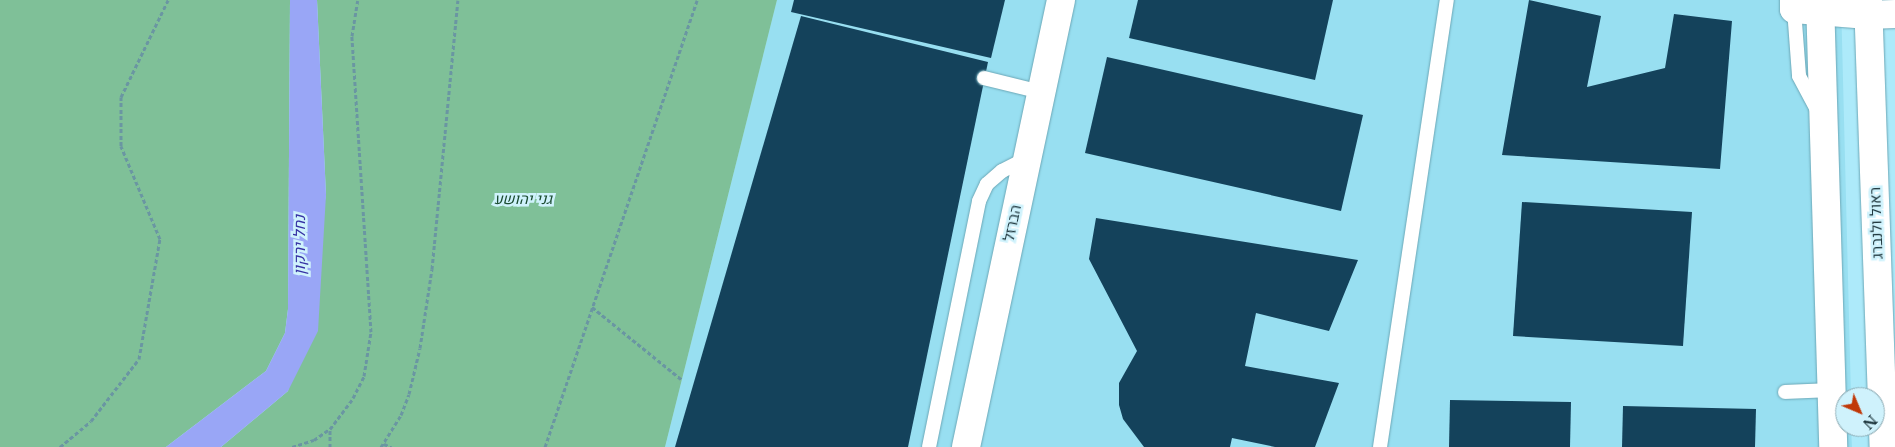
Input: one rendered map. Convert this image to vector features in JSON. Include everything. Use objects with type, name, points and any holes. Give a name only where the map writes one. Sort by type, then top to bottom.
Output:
[{"type":"street","name":"הברזל","points":[[966,447],[1061,0]]},
{"type":"street","points":[[1833,447],[1823,120],[1807,5],[1862,5],[1895,14]]},
{"type":"street","name":"ראול ולנברג","points":[[1862,5],[1884,447]]},
{"type":"lane","points":[[1380,447],[1447,0]]},
{"type":"lane","points":[[984,78],[1041,92]]},
{"type":"lane","points":[[930,447],[979,201],[987,184],[1002,171],[1026,159]]},
{"type":"lane","points":[[1785,392],[1831,390]]},
{"type":"path","points":[[60,447],[91,421],[139,360],[153,296],[160,239],[121,146],[121,97],[168,0]]},
{"type":"path","points":[[292,447],[314,440],[330,429],[353,398],[364,376],[371,332],[352,36],[358,0]]},
{"type":"path","points":[[391,447],[382,445],[410,394],[421,340],[436,233],[458,0]]},
{"type":"path","points":[[545,447],[697,0]]},
{"type":"path","points":[[592,307],[682,380]]},
{"type":"path","points":[[330,429],[330,447]]},
{"type":"shaded area","points":[[777,0],[1841,0],[1851,387],[1835,387],[1835,437],[1852,437],[1852,447],[665,447]]},
{"type":"green space","points":[[0,0],[290,0],[288,309],[285,333],[266,371],[166,447],[0,447]]},
{"type":"green space","name":"גני יהושע","points":[[317,0],[777,0],[665,447],[221,447],[288,391],[326,195]]},
{"type":"water","name":"נחל ירקון","points":[[290,0],[317,0],[326,195],[318,331],[288,391],[221,447],[166,447],[266,371],[285,333],[288,309]]},
{"type":"building","points":[[794,0],[1005,0],[991,58],[791,12]]},
{"type":"building","points":[[1138,0],[1333,0],[1315,80],[1129,38]]},
{"type":"building","points":[[1529,0],[1601,16],[1587,87],[1665,68],[1674,14],[1732,21],[1720,169],[1502,155]]},
{"type":"building","points":[[801,16],[988,62],[908,447],[675,447]]},
{"type":"building","points":[[1107,57],[1363,115],[1341,211],[1085,153]]},
{"type":"building","points":[[1522,202],[1692,212],[1683,346],[1513,336]]},
{"type":"building","points":[[1096,218],[1358,260],[1329,331],[1256,313],[1245,366],[1339,383],[1315,447],[1275,447],[1232,438],[1230,447],[1144,447],[1123,419],[1119,405],[1119,383],[1137,351],[1089,259]]},
{"type":"building","points":[[1450,400],[1571,402],[1570,447],[1449,447]]},
{"type":"building","points":[[1623,406],[1756,409],[1755,447],[1622,447]]}]
